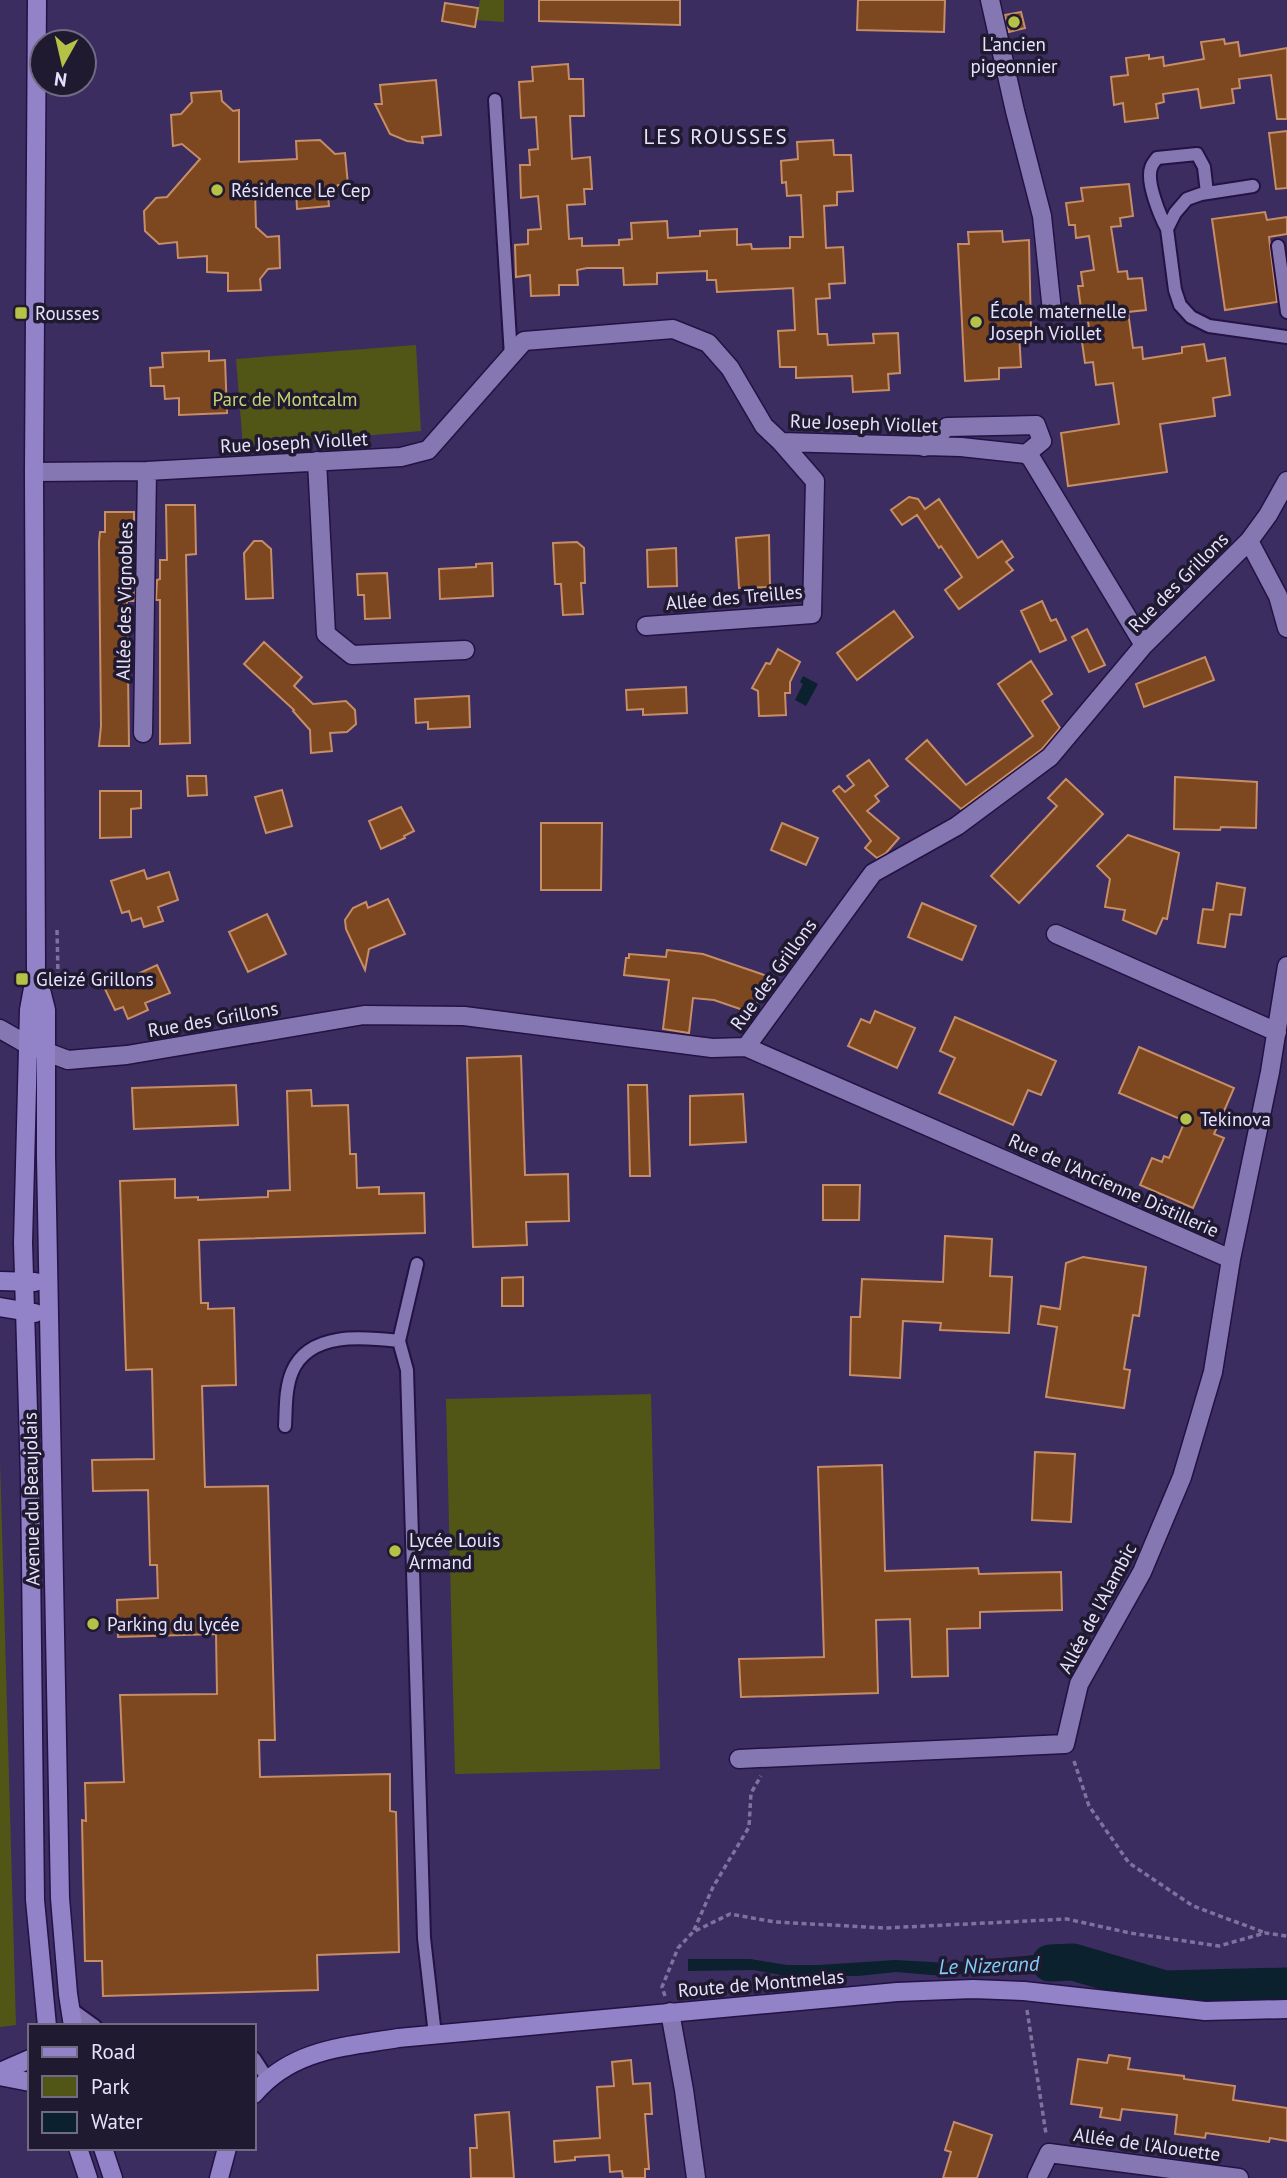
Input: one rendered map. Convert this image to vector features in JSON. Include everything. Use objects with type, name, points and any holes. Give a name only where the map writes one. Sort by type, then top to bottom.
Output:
[{"type":"main road","name":"Avenue du Beaujolais","points":[[37,0],[34,472],[36,972],[29,1010],[23,1243],[30,1477],[35,1900],[47,2023]]},
{"type":"main road","name":"Avenue du Beaujolais","points":[[36,972],[46,1010],[60,1898],[72,2017]]},
{"type":"main road","points":[[0,1281],[49,1282]]},
{"type":"main road","points":[[0,1307],[24,1312],[49,1312]]},
{"type":"main road","name":"Route de Montmelas","points":[[256,2092],[267,2078],[296,2060],[330,2049],[398,2038],[897,1992],[972,1989],[1024,1991],[1205,2011],[1287,2009]]},
{"type":"main road","points":[[0,2074],[28,2060]]},
{"type":"main road","points":[[0,2074],[28,2081]]},
{"type":"main road","points":[[79,2150],[88,2178]]},
{"type":"main road","points":[[104,2150],[113,2178]]},
{"type":"main road","points":[[219,2178],[226,2150]]},
{"type":"main road","points":[[226,2150],[226,2178]]},
{"type":"street","points":[[990,0],[1042,216],[1052,311]]},
{"type":"street","name":"Rue Joseph Viollet","points":[[34,472],[147,471],[401,457],[428,450],[524,341],[673,329],[708,343],[730,368],[764,426],[781,442],[961,447],[1026,454]]},
{"type":"street","points":[[924,447],[947,427],[1036,425],[1042,441],[1026,454],[1031,457],[1144,645]]},
{"type":"street","name":"Allée des Treilles","points":[[646,626],[812,614],[815,481],[781,442]]},
{"type":"street","points":[[317,461],[326,634],[352,655],[465,650]]},
{"type":"street","name":"Allée des Vignobles","points":[[143,733],[147,471]]},
{"type":"street","name":"Rue des Grillons","points":[[0,1029],[28,1045],[68,1060],[127,1055],[364,1015],[464,1016],[712,1048],[746,1047],[873,873],[957,826],[1050,757],[1144,645],[1249,541],[1268,515],[1287,481]]},
{"type":"street","points":[[1249,541],[1278,596],[1287,628]]},
{"type":"street","points":[[1056,934],[1277,1032]]},
{"type":"street","name":"Rue de l'Ancienne Distillerie","points":[[746,1047],[1231,1259],[1277,1032],[1287,966]]},
{"type":"street","name":"Allée de l'Alambic","points":[[1065,1744],[1079,1684],[1142,1572],[1182,1477],[1213,1372],[1231,1259]]},
{"type":"street","points":[[739,1759],[1065,1744]]},
{"type":"street","points":[[670,2012],[696,2178]]},
{"type":"street","points":[[1037,2178],[1049,2153]]},
{"type":"street","name":"Allée de l'Alouette","points":[[1049,2153],[1239,2178]]},
{"type":"lane","points":[[495,100],[512,356]]},
{"type":"lane","points":[[1207,193],[1204,167],[1197,154],[1157,158],[1151,167],[1150,182],[1167,229],[1175,290],[1180,305],[1191,317],[1209,326],[1287,337]]},
{"type":"lane","points":[[1167,229],[1186,199],[1253,186]]},
{"type":"lane","points":[[1278,246],[1287,312]]},
{"type":"lane","points":[[417,1264],[399,1341],[407,1370],[424,1938],[435,2035]]},
{"type":"lane","points":[[285,1426],[287,1393],[292,1371],[304,1355],[330,1340],[365,1337],[399,1341]]},
{"type":"lane","points":[[72,2017],[90,2024]]},
{"type":"lane","points":[[256,2061],[267,2078]]},
{"type":"path","points":[[57,923],[58,974]]},
{"type":"path","points":[[1065,1744],[1089,1806],[1129,1863],[1193,1906],[1265,1933],[1287,1936]]},
{"type":"path","points":[[662,1987],[678,1948],[693,1932],[713,1887],[749,1827],[751,1793],[771,1758]]},
{"type":"path","points":[[693,1932],[730,1914],[775,1922],[884,1928],[1067,1919],[1130,1933],[1219,1946],[1265,1933]]},
{"type":"path","points":[[1024,1991],[1049,2153]]},
{"type":"green space","points":[[480,0],[504,0],[504,22],[476,20]]},
{"type":"green space","name":"Parc de Montcalm","points":[[416,345],[421,431],[243,446],[236,359]]},
{"type":"green space","points":[[651,1394],[660,1769],[455,1774],[446,1399]]},
{"type":"green space","points":[[0,1460],[16,2025],[0,2027]]},
{"type":"water","points":[[803,676],[818,684],[806,706],[795,700],[803,684],[800,682]]},
{"type":"water","points":[[1035,1955],[1074,1957],[1114,1979],[1127,1982],[1157,1984],[1232,1978],[1287,1979],[1287,1992],[1238,1989],[1174,1995],[1105,1986],[1077,1970],[1057,1967],[990,1970],[944,1976],[896,1972],[858,1976],[786,1976],[754,1970],[688,1971],[688,1959],[750,1959],[787,1965],[819,1965],[895,1960],[948,1963]]},
{"type":"building","points":[[539,0],[680,0],[680,25],[539,21]]},
{"type":"building","points":[[858,0],[945,0],[944,32],[857,30]]},
{"type":"building","points":[[445,3],[478,8],[475,27],[442,21]]},
{"type":"building","name":"L'ancien pigeonnier","points":[[1021,12],[1025,28],[1009,32],[1005,15]]},
{"type":"building","points":[[1224,39],[1225,44],[1238,42],[1240,56],[1287,48],[1287,119],[1277,119],[1271,75],[1239,79],[1240,88],[1232,89],[1234,103],[1201,108],[1198,89],[1163,94],[1164,102],[1156,104],[1158,118],[1125,122],[1123,103],[1114,105],[1111,77],[1128,75],[1126,58],[1149,55],[1149,59],[1163,57],[1164,66],[1204,59],[1201,42]]},
{"type":"building","points":[[568,64],[569,79],[583,79],[584,116],[570,116],[572,159],[590,157],[592,189],[584,189],[585,204],[567,205],[569,239],[582,238],[582,246],[619,245],[619,240],[632,239],[631,223],[667,221],[668,238],[700,236],[700,231],[737,229],[737,245],[751,244],[752,249],[790,248],[790,237],[803,237],[801,195],[787,196],[786,182],[782,183],[781,161],[798,159],[797,142],[833,140],[834,155],[851,155],[853,191],[837,192],[837,205],[824,206],[826,248],[843,247],[845,283],[829,284],[830,298],[816,299],[818,334],[827,334],[828,345],[874,343],[873,334],[898,333],[900,373],[888,374],[889,390],[853,392],[852,376],[796,378],[796,367],[780,367],[778,331],[795,330],[793,288],[717,292],[716,280],[707,280],[707,271],[657,273],[657,284],[624,285],[623,268],[587,268],[577,270],[578,285],[559,285],[559,295],[531,296],[530,275],[516,277],[515,245],[528,244],[528,230],[541,229],[538,196],[521,198],[520,165],[530,165],[529,150],[538,149],[536,117],[521,118],[519,82],[533,81],[532,67]]},
{"type":"building","points":[[436,80],[441,135],[422,137],[423,143],[407,141],[390,134],[375,104],[382,104],[380,85]]},
{"type":"building","name":"Résidence Le Cep","points":[[221,91],[222,101],[233,111],[239,110],[239,162],[297,159],[296,141],[320,140],[335,154],[345,153],[348,185],[338,185],[328,196],[329,206],[297,209],[296,188],[255,191],[256,227],[267,237],[279,236],[280,268],[268,269],[260,279],[261,290],[228,291],[228,273],[207,272],[207,256],[178,258],[177,242],[159,244],[145,231],[144,211],[156,198],[167,197],[200,159],[182,144],[173,146],[171,115],[181,114],[192,102],[191,93]]},
{"type":"building","points":[[1287,131],[1287,188],[1276,189],[1269,133]]},
{"type":"building","points":[[1129,184],[1133,216],[1120,218],[1121,226],[1111,227],[1118,272],[1127,271],[1128,279],[1142,278],[1146,310],[1128,312],[1133,348],[1142,347],[1143,359],[1182,353],[1182,347],[1204,344],[1207,361],[1225,358],[1230,395],[1213,398],[1215,416],[1160,424],[1167,472],[1068,486],[1061,433],[1119,424],[1113,383],[1096,385],[1093,362],[1085,363],[1082,342],[1091,341],[1086,308],[1081,309],[1078,286],[1083,286],[1081,272],[1094,270],[1089,236],[1076,238],[1075,225],[1069,225],[1066,203],[1083,201],[1081,188]]},
{"type":"building","points":[[1265,212],[1267,220],[1287,217],[1287,234],[1269,237],[1277,302],[1225,310],[1212,219]]},
{"type":"building","points":[[1002,231],[1003,242],[1029,240],[1031,332],[1019,333],[1021,367],[999,368],[999,379],[965,381],[958,244],[969,244],[968,232]]},
{"type":"building","points":[[209,351],[209,361],[225,360],[227,413],[179,415],[179,398],[165,399],[164,386],[151,386],[150,368],[163,367],[162,353]]},
{"type":"building","points":[[909,497],[918,499],[925,509],[939,499],[978,558],[1002,541],[1013,557],[1006,562],[1013,570],[959,609],[945,590],[962,577],[941,546],[939,548],[917,515],[902,525],[891,510]]},
{"type":"building","points":[[166,505],[195,505],[196,554],[186,555],[190,743],[160,744],[160,600],[156,600],[160,560],[167,560]]},
{"type":"building","points":[[105,512],[134,512],[134,532],[128,532],[128,584],[134,583],[134,601],[127,601],[129,746],[99,746],[99,542],[100,532],[105,532]]},
{"type":"building","points":[[769,535],[770,587],[739,588],[736,538]]},
{"type":"building","points":[[254,541],[262,541],[271,549],[273,598],[246,599],[244,553]]},
{"type":"building","points":[[577,542],[584,548],[585,583],[581,583],[583,614],[563,615],[561,584],[555,584],[553,543]]},
{"type":"building","points":[[676,548],[677,586],[648,587],[647,550]]},
{"type":"building","points":[[492,563],[493,596],[440,599],[439,569],[476,567],[476,564]]},
{"type":"building","points":[[387,573],[390,618],[365,619],[364,595],[358,595],[357,574]]},
{"type":"building","points":[[1042,601],[1051,621],[1056,619],[1066,640],[1040,652],[1021,611]]},
{"type":"building","points":[[894,611],[913,637],[857,680],[837,653]]},
{"type":"building","points":[[1087,629],[1105,665],[1089,672],[1072,637]]},
{"type":"building","points":[[264,642],[302,677],[294,686],[313,704],[346,701],[355,710],[356,724],[347,732],[330,733],[332,751],[311,753],[310,730],[294,710],[244,664]]},
{"type":"building","points":[[778,649],[800,662],[790,682],[790,693],[785,693],[786,715],[759,716],[758,691],[752,688],[766,663],[770,664]]},
{"type":"building","points":[[1205,657],[1214,680],[1144,707],[1136,684]]},
{"type":"building","points":[[1031,661],[1052,694],[1042,701],[1060,728],[1042,749],[961,809],[906,759],[927,740],[966,785],[1033,736],[998,684]]},
{"type":"building","points":[[686,687],[687,713],[643,715],[643,709],[627,710],[626,690]]},
{"type":"building","points":[[469,696],[470,727],[428,729],[428,722],[416,723],[415,699]]},
{"type":"building","points":[[869,760],[888,786],[875,796],[879,801],[867,811],[899,838],[886,853],[877,858],[865,848],[871,841],[833,791],[839,786],[845,792],[854,785],[847,776]]},
{"type":"building","points":[[187,776],[206,776],[207,795],[188,796]]},
{"type":"building","points":[[1175,777],[1257,782],[1256,828],[1174,829]]},
{"type":"building","points":[[1066,779],[1103,814],[1019,903],[991,876],[1057,806],[1048,798]]},
{"type":"building","points":[[282,790],[292,826],[266,833],[255,797]]},
{"type":"building","points":[[100,791],[141,791],[141,808],[131,809],[131,837],[100,838]]},
{"type":"building","points":[[401,807],[414,831],[381,849],[369,821]]},
{"type":"building","points":[[541,823],[602,823],[601,890],[541,890]]},
{"type":"building","points":[[782,823],[818,838],[806,865],[771,850]]},
{"type":"building","points":[[1128,835],[1179,853],[1167,919],[1163,918],[1156,934],[1123,920],[1125,910],[1105,907],[1110,879],[1097,866]]},
{"type":"building","points":[[144,870],[147,879],[169,872],[178,900],[158,907],[163,921],[144,927],[141,918],[132,921],[129,911],[122,913],[111,881]]},
{"type":"building","points":[[1217,883],[1245,888],[1241,915],[1230,914],[1225,947],[1198,943],[1203,909],[1213,910]]},
{"type":"building","points":[[388,899],[405,934],[369,949],[365,970],[346,929],[345,920],[353,908],[366,902],[368,908]]},
{"type":"building","points":[[922,903],[976,926],[962,960],[908,937]]},
{"type":"building","points":[[267,914],[286,954],[248,972],[229,932]]},
{"type":"building","points":[[667,950],[703,954],[776,979],[749,1012],[714,1000],[693,998],[689,1033],[663,1029],[669,980],[624,975],[629,954],[666,957]]},
{"type":"building","points":[[157,965],[170,993],[145,1003],[148,1010],[128,1019],[123,1007],[115,1010],[105,989]]},
{"type":"building","points":[[875,1011],[915,1028],[897,1068],[848,1046],[861,1019],[870,1023]]},
{"type":"building","points":[[955,1017],[1056,1061],[1041,1095],[1028,1090],[1013,1125],[939,1093],[955,1058],[940,1051]]},
{"type":"building","points":[[1139,1047],[1234,1088],[1214,1134],[1224,1138],[1193,1208],[1140,1185],[1152,1158],[1162,1162],[1164,1156],[1169,1158],[1185,1121],[1119,1093]]},
{"type":"building","points":[[521,1056],[525,1175],[568,1174],[569,1221],[526,1222],[527,1245],[473,1247],[467,1058]]},
{"type":"building","points":[[236,1085],[238,1125],[134,1129],[132,1088]]},
{"type":"building","points":[[628,1085],[647,1085],[650,1176],[630,1176]]},
{"type":"building","points":[[311,1090],[312,1106],[348,1105],[350,1154],[356,1154],[357,1188],[379,1187],[379,1194],[424,1193],[425,1233],[199,1240],[201,1303],[208,1303],[208,1309],[234,1308],[236,1385],[202,1386],[205,1487],[268,1486],[275,1740],[259,1740],[260,1777],[390,1774],[390,1811],[396,1812],[399,1952],[317,1955],[318,1990],[103,1996],[102,1961],[85,1961],[82,1820],[86,1821],[85,1783],[124,1782],[120,1695],[217,1694],[216,1634],[118,1637],[117,1600],[158,1598],[157,1565],[150,1565],[148,1490],[93,1491],[92,1460],[154,1459],[152,1369],[126,1370],[120,1181],[175,1179],[175,1198],[198,1197],[198,1200],[268,1197],[268,1191],[290,1190],[287,1091]]},
{"type":"building","points":[[743,1094],[746,1142],[690,1145],[690,1096]]},
{"type":"building","points":[[823,1185],[860,1185],[859,1220],[823,1220]]},
{"type":"building","points":[[945,1236],[992,1239],[990,1276],[1012,1277],[1009,1333],[940,1330],[941,1323],[903,1321],[900,1378],[850,1375],[851,1317],[860,1317],[862,1279],[943,1282]]},
{"type":"building","points":[[1083,1257],[1146,1267],[1139,1316],[1133,1315],[1124,1369],[1130,1370],[1124,1408],[1046,1397],[1057,1327],[1038,1324],[1041,1306],[1060,1309],[1066,1263]]},
{"type":"building","points":[[523,1277],[523,1306],[502,1306],[502,1278]]},
{"type":"building","points":[[1035,1452],[1075,1454],[1071,1522],[1032,1520]]},
{"type":"building","points":[[882,1465],[885,1571],[978,1568],[979,1574],[1061,1572],[1062,1610],[980,1612],[980,1628],[947,1629],[948,1676],[912,1677],[910,1619],[876,1620],[878,1693],[741,1697],[739,1659],[824,1657],[818,1467]]},
{"type":"building","points":[[1109,2055],[1130,2058],[1128,2069],[1235,2086],[1233,2100],[1287,2108],[1287,2141],[1270,2138],[1269,2142],[1206,2133],[1205,2138],[1175,2134],[1177,2115],[1122,2109],[1120,2120],[1100,2117],[1102,2108],[1071,2104],[1078,2059],[1107,2063]]},
{"type":"building","points":[[631,2060],[633,2084],[650,2083],[652,2114],[645,2114],[649,2169],[645,2169],[645,2178],[623,2178],[622,2171],[610,2172],[609,2155],[575,2157],[575,2160],[555,2162],[554,2141],[600,2138],[597,2087],[614,2086],[612,2062]]},
{"type":"building","points":[[509,2112],[514,2178],[471,2178],[470,2148],[477,2148],[475,2115]]},
{"type":"building","points":[[954,2122],[992,2135],[977,2178],[943,2178],[951,2152],[945,2150]]},
{"type":"waterway","name":"Le Nizerand","points":[[1050,1963],[1073,1962],[1165,1989],[1287,1986]]},
{"type":"place","name":"L'ancien pigeonnier","points":[[1014,22]]},
{"type":"place","name":"Résidence Le Cep","points":[[217,190]]},
{"type":"place","name":"Rousses","points":[[21,313]]},
{"type":"place","name":"École maternelle Joseph Viollet","points":[[976,322]]},
{"type":"place","name":"Gleizé Grillons","points":[[22,979]]},
{"type":"place","name":"Tekinova","points":[[1186,1119]]},
{"type":"place","name":"Lycée Louis Armand","points":[[395,1551]]},
{"type":"place","name":"Parking du lycée","points":[[93,1624]]},
{"type":"district","name":"LES ROUSSES","points":[[716,136]]}]
